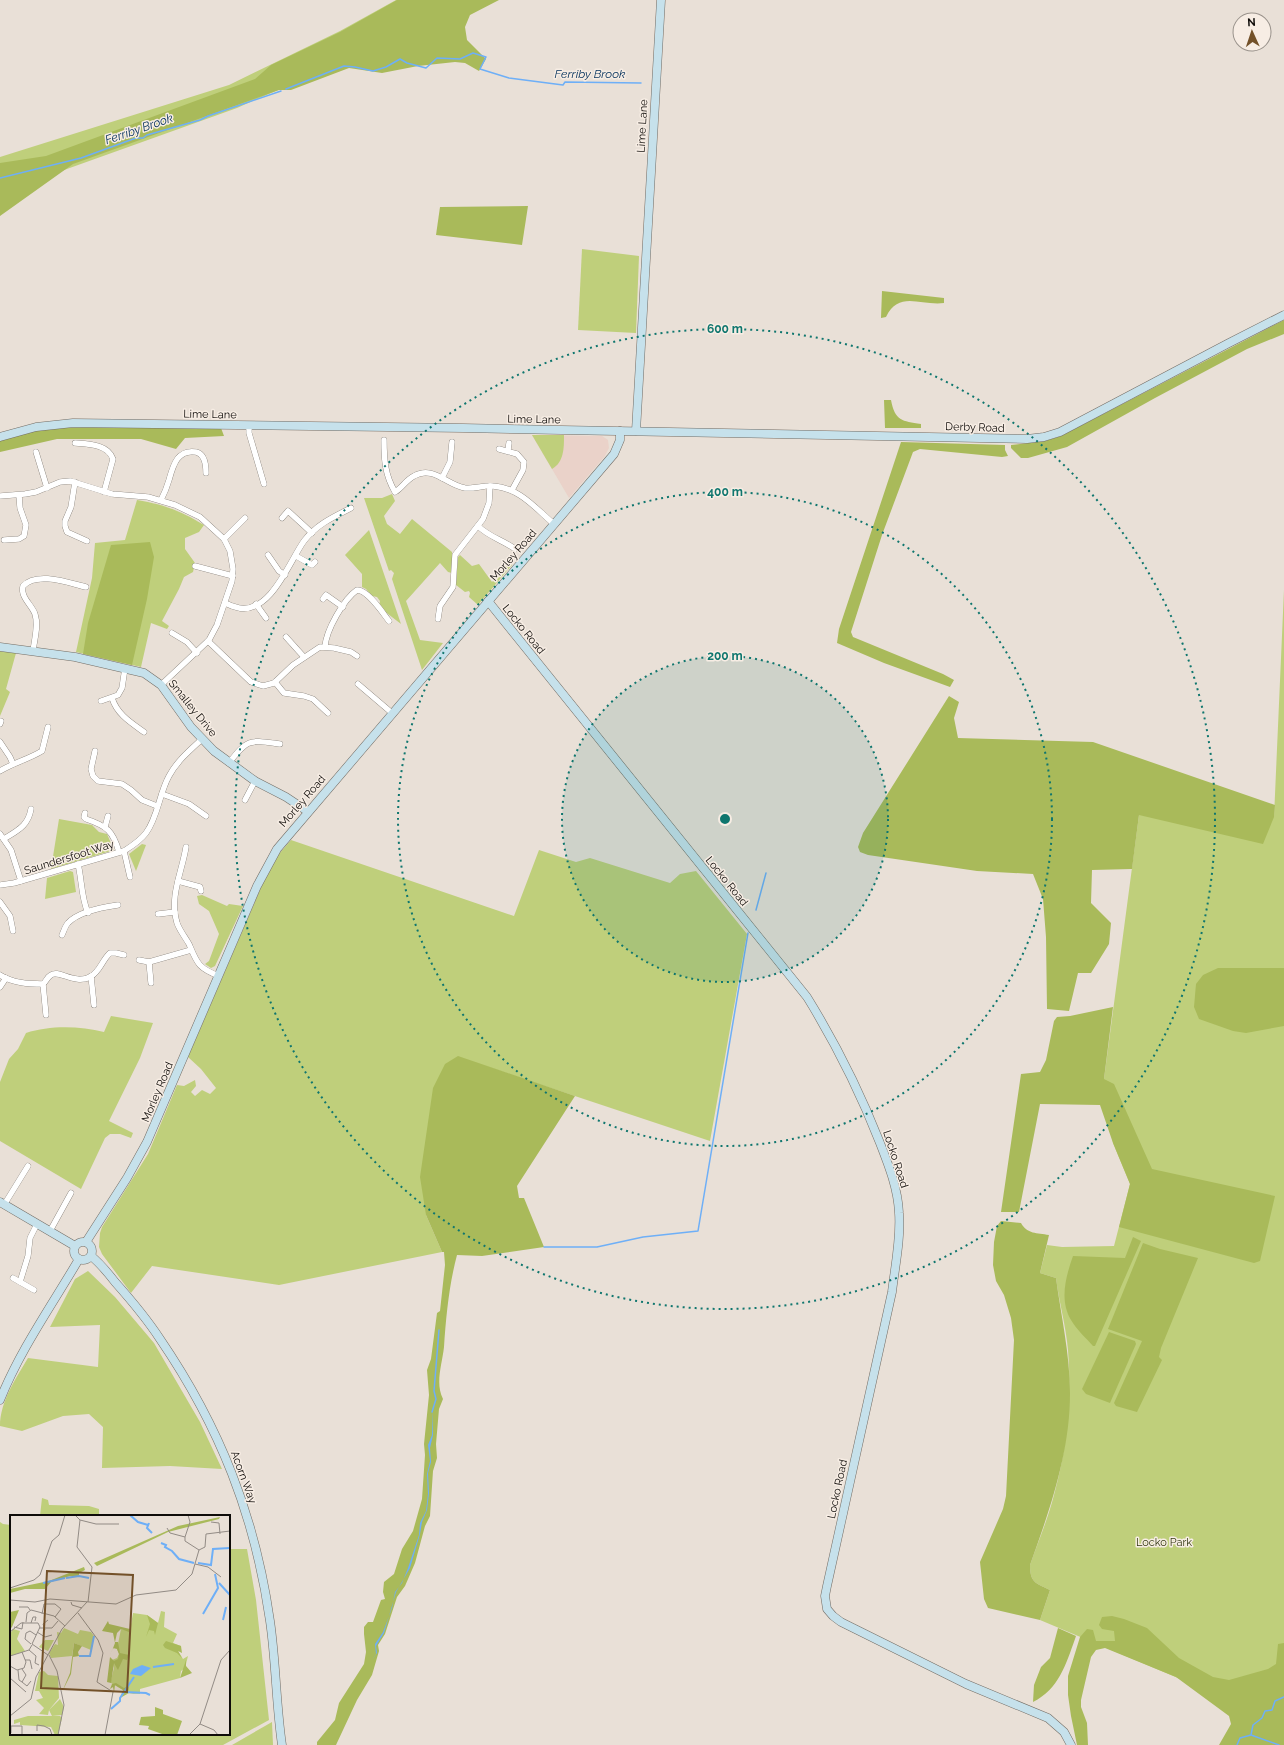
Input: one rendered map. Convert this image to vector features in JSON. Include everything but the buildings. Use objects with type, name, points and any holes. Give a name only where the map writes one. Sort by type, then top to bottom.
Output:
[{"type":"street","name":"Lime Lane","points":[[0,437],[36,427],[72,423],[636,432],[661,0]]},
{"type":"street","name":"Derby Road","points":[[636,432],[1008,439],[1044,437],[1076,425],[1226,344],[1284,315]]},
{"type":"street","points":[[249,425],[249,433],[264,484]]},
{"type":"street","name":"Morley Road","points":[[86,1242],[127,1178],[147,1142],[269,860],[286,836],[307,811],[614,454],[620,440],[620,431]]},
{"type":"street","points":[[384,440],[381,452],[388,478],[395,492],[414,476],[430,473],[452,484],[465,488],[490,486],[512,490],[554,524]]},
{"type":"street","points":[[442,478],[450,462],[452,442]]},
{"type":"street","points":[[75,443],[88,444],[107,450],[113,459],[104,492]]},
{"type":"street","points":[[508,450],[509,443]]},
{"type":"street","points":[[499,449],[508,450],[520,456],[524,462],[523,470],[512,490]]},
{"type":"street","points":[[36,452],[47,488]]},
{"type":"street","points":[[443,452],[451,452]]},
{"type":"street","points":[[161,500],[175,462],[184,453],[199,453],[204,458],[206,473]]},
{"type":"street","points":[[113,459],[120,456]]},
{"type":"street","points":[[0,496],[32,493],[60,482],[75,482],[104,492],[143,496],[161,500],[190,512],[208,524],[224,539],[233,562],[233,576],[217,625],[208,641],[197,653],[161,685]]},
{"type":"street","points":[[75,482],[72,502],[65,526],[66,532],[87,541]]},
{"type":"street","points":[[438,619],[439,608],[453,587],[454,562],[457,551],[478,526],[487,511],[490,486]]},
{"type":"street","points":[[4,540],[19,539],[24,536],[26,525],[20,508],[19,495]]},
{"type":"street","points":[[225,603],[240,608],[256,604],[274,590],[285,575],[304,542],[312,533],[323,522],[351,508]]},
{"type":"street","points":[[282,518],[288,511],[312,533]]},
{"type":"street","points":[[224,539],[245,518]]},
{"type":"street","points":[[478,526],[490,536],[505,542],[515,549]]},
{"type":"street","points":[[268,555],[279,571],[285,575]]},
{"type":"street","points":[[296,556],[312,564],[316,562]]},
{"type":"street","points":[[195,566],[233,576]]},
{"type":"street","points":[[33,652],[36,620],[33,610],[23,594],[24,586],[29,581],[49,579],[86,587]]},
{"type":"street","points":[[325,647],[329,632],[343,607],[352,594],[358,590],[362,590],[389,621]]},
{"type":"street","points":[[323,599],[326,595],[343,607]]},
{"type":"street","name":"Locko Road","points":[[488,601],[807,997],[832,1037],[853,1079],[869,1113],[892,1177],[899,1214],[892,1292],[827,1586],[825,1596],[827,1609],[833,1616],[865,1635],[966,1684],[1048,1718],[1064,1732],[1071,1745]]},
{"type":"street","points":[[256,604],[266,618]]},
{"type":"street","points":[[432,607],[439,608]]},
{"type":"street","points":[[172,633],[187,642],[197,653]]},
{"type":"street","points":[[286,637],[304,656]]},
{"type":"street","points":[[208,641],[251,682],[263,686],[270,685],[275,682],[304,656],[317,649],[325,647],[351,652],[357,656]]},
{"type":"street","name":"Smalley Drive","points":[[0,648],[75,657],[144,673],[161,685],[181,714],[202,739],[229,763],[255,781],[286,796],[307,811]]},
{"type":"street","points":[[101,701],[118,695],[122,688],[125,668]]},
{"type":"street","points":[[275,682],[281,691],[286,694],[304,696],[320,704],[328,713]]},
{"type":"street","points":[[358,684],[392,712]]},
{"type":"street","points":[[112,698],[120,714],[144,732]]},
{"type":"street","points":[[320,704],[324,698]]},
{"type":"street","points":[[0,771],[42,751],[48,727]]},
{"type":"street","name":"Saundersfoot Way","points":[[0,885],[21,881],[122,851],[135,844],[147,832],[153,820],[168,778],[174,767],[202,739]]},
{"type":"street","points":[[229,763],[242,746],[247,743],[253,741],[280,744]]},
{"type":"street","points":[[0,742],[13,764]]},
{"type":"street","points":[[95,751],[91,769],[92,776],[98,781],[122,784],[142,800],[157,806]]},
{"type":"street","points":[[245,800],[255,781]]},
{"type":"street","points":[[162,794],[189,804],[206,816]]},
{"type":"street","points":[[21,881],[11,850],[2,836],[22,827],[28,821],[31,809]]},
{"type":"street","points":[[85,813],[84,817],[86,819],[105,827],[114,837],[122,851],[130,876]]},
{"type":"street","points":[[105,827],[108,816]]},
{"type":"street","points":[[186,847],[174,897],[175,912],[180,930],[200,967],[219,976]]},
{"type":"street","points":[[78,864],[82,882],[83,898],[88,913]]},
{"type":"street","points":[[178,881],[200,887],[201,891]]},
{"type":"street","points":[[0,902],[10,916],[13,931]]},
{"type":"street","points":[[62,935],[68,922],[88,913],[118,905]]},
{"type":"street","points":[[158,914],[175,912]]},
{"type":"street","points":[[140,960],[149,962],[191,950]]},
{"type":"street","points":[[46,1015],[43,984],[51,975],[55,973],[75,979],[91,976],[100,967],[110,953],[124,955]]},
{"type":"street","points":[[149,962],[151,983]]},
{"type":"street","points":[[0,987],[3,976],[15,982],[43,984]]},
{"type":"street","points":[[91,976],[94,1005]]},
{"type":"street","points":[[28,1166],[2,1204],[75,1246]]},
{"type":"street","points":[[50,1231],[71,1193]]},
{"type":"street","points":[[20,1282],[28,1256],[30,1238],[37,1224]]},
{"type":"street","points":[[81,1242],[86,1242],[92,1250],[91,1256],[86,1259],[79,1259],[74,1252],[75,1246],[81,1242]]},
{"type":"street","name":"Acorn Way","points":[[91,1256],[97,1260],[127,1296],[154,1330],[178,1365],[204,1410],[234,1478],[254,1538],[265,1592],[270,1623],[282,1745]]},
{"type":"street","points":[[0,1400],[27,1345],[79,1259]]},
{"type":"street","points":[[13,1278],[34,1290]]},
{"type":"shaded area","points":[[532,435],[602,436],[608,440],[609,448],[605,456],[569,498]]},
{"type":"green space","points":[[396,0],[482,0],[237,108],[0,193],[0,157],[229,85],[340,31]]},
{"type":"green space","points":[[397,0],[499,0],[470,15],[465,27],[467,40],[486,59],[479,71],[465,63],[455,62],[418,66],[382,73],[349,68],[291,90],[279,90],[73,164],[0,216],[0,163],[46,156],[255,79],[271,65],[340,32]]},
{"type":"green space","points":[[528,206],[522,245],[436,235],[440,207]]},
{"type":"green space","points":[[582,249],[639,256],[636,333],[578,330]]},
{"type":"green space","points":[[882,291],[944,298],[944,303],[904,301],[891,309],[886,317],[881,318]]},
{"type":"green space","points":[[1284,320],[1284,334],[1247,349],[1067,447],[1028,458],[1021,458],[1011,448],[1011,445],[1045,441],[1061,436]]},
{"type":"green space","points":[[884,400],[891,400],[895,412],[900,419],[921,424],[921,428],[885,428]]},
{"type":"green space","points":[[46,428],[221,428],[224,436],[185,438],[176,449],[141,439],[57,439],[0,452],[0,440]]},
{"type":"green space","points":[[532,435],[564,435],[561,459],[552,469]]},
{"type":"green space","points":[[901,442],[1005,445],[1005,450],[1008,456],[1002,457],[920,449],[913,452],[882,535],[851,632],[853,637],[943,674],[954,680],[950,687],[884,663],[837,643],[839,629]]},
{"type":"green space","points":[[392,494],[395,501],[384,516],[387,524],[400,534],[412,519],[452,552],[452,573],[448,572],[440,563],[406,601],[420,640],[443,643],[422,670],[392,579],[394,573],[391,570],[389,571],[364,498],[382,498]]},
{"type":"green space","points":[[137,500],[172,509],[187,515],[204,525],[199,532],[185,538],[185,549],[195,563],[193,572],[184,577],[162,621],[169,626],[167,629],[151,623],[141,667],[76,652],[92,578],[95,543],[125,540]]},
{"type":"green space","points":[[369,530],[401,624],[379,607],[380,601],[377,597],[372,596],[362,587],[362,574],[345,555]]},
{"type":"green space","points":[[150,542],[154,557],[147,599],[132,665],[83,654],[88,623],[111,545]]},
{"type":"green space","points":[[460,555],[472,566],[479,564],[492,582],[510,562],[512,565],[478,605],[469,597],[469,591],[465,592],[456,585],[458,557]]},
{"type":"green space","name":"Locko Park","points":[[1284,590],[1284,1740],[1235,1702],[1040,1620],[1050,1590],[1041,1586],[1032,1579],[1030,1565],[1052,1504],[1062,1459],[1069,1405],[1068,1350],[1056,1278],[1040,1273],[1047,1245],[1062,1247],[1114,1246],[1130,1184],[1113,1143],[1104,1079],[1139,815],[1274,817]]},
{"type":"green space","points":[[0,651],[16,653],[6,689],[10,692],[0,716]]},
{"type":"green space","points":[[949,696],[959,702],[954,718],[958,738],[1093,742],[1275,805],[1274,817],[1263,844],[1139,815],[1132,869],[1092,870],[1091,903],[1111,923],[1109,944],[1091,973],[1078,973],[1069,1011],[1047,1009],[1046,937],[1043,899],[1033,874],[977,871],[868,855],[860,852],[858,847],[863,833]]},
{"type":"green space","points":[[59,819],[92,825],[99,832],[107,834],[114,850],[51,869]]},
{"type":"green space","points":[[291,840],[514,916],[539,850],[576,862],[590,858],[670,883],[680,874],[696,871],[747,934],[710,1141],[458,1057],[426,1215],[442,1252],[279,1285],[152,1266],[131,1293],[102,1254],[99,1247],[102,1227],[148,1154],[177,1085],[184,1086],[195,1080],[196,1086],[191,1092],[195,1096],[202,1090],[210,1094],[216,1088],[201,1069],[188,1057],[272,862]]},
{"type":"green space","points":[[142,844],[146,845],[136,871],[129,854]]},
{"type":"green space","points":[[70,871],[73,872],[76,892],[45,899],[47,878]]},
{"type":"green space","points":[[202,895],[227,906],[229,904],[243,906],[215,966],[211,968],[205,964],[209,961],[219,934],[209,911],[199,904],[197,896]]},
{"type":"green space","points":[[1218,968],[1284,968],[1284,1026],[1246,1033],[1233,1031],[1199,1019],[1194,1007],[1196,984],[1203,975]]},
{"type":"green space","points":[[1113,1007],[1104,1079],[1114,1084],[1152,1169],[1275,1196],[1260,1261],[1254,1263],[1119,1227],[1130,1184],[1113,1143],[1100,1105],[1040,1104],[1019,1212],[1001,1212],[1021,1074],[1040,1072],[1046,1060],[1054,1021],[1057,1017],[1070,1016]]},
{"type":"green space","points":[[111,1016],[153,1023],[140,1058],[109,1121],[133,1133],[131,1138],[120,1134],[110,1134],[105,1138],[81,1189],[0,1141],[0,1082],[9,1059],[18,1049],[26,1033],[35,1030],[65,1027],[85,1028],[104,1032]]},
{"type":"green space","points":[[458,1056],[575,1096],[517,1186],[519,1198],[524,1198],[544,1247],[482,1256],[457,1255],[450,1289],[439,1380],[443,1399],[439,1409],[436,1444],[437,1458],[433,1471],[430,1516],[425,1526],[415,1563],[405,1586],[397,1597],[385,1634],[378,1645],[379,1651],[372,1675],[357,1700],[336,1745],[317,1745],[317,1742],[335,1720],[339,1703],[364,1664],[366,1652],[364,1627],[368,1622],[373,1622],[381,1600],[385,1599],[383,1592],[384,1582],[394,1574],[402,1549],[413,1531],[422,1499],[425,1455],[424,1444],[429,1395],[427,1370],[431,1359],[437,1313],[440,1311],[445,1265],[444,1252],[442,1252],[426,1215],[420,1177],[433,1088],[445,1064]]},
{"type":"green space","points":[[1001,1221],[1021,1223],[1023,1227],[1029,1231],[1049,1235],[1040,1273],[1056,1278],[1069,1364],[1069,1415],[1063,1459],[1045,1523],[1030,1565],[1032,1579],[1041,1586],[1050,1590],[1040,1620],[988,1608],[984,1599],[980,1562],[1003,1509],[1006,1496],[1014,1340],[1011,1318],[1004,1295],[996,1281],[993,1265],[994,1242],[997,1226]]},
{"type":"green space","points":[[1133,1237],[1141,1241],[1095,1346],[1093,1346],[1071,1320],[1065,1304],[1066,1280],[1073,1256],[1125,1258]]},
{"type":"green space","points":[[1143,1243],[1160,1249],[1198,1258],[1161,1348],[1159,1357],[1162,1360],[1137,1412],[1116,1406],[1114,1403],[1142,1341],[1108,1329]]},
{"type":"green space","points":[[88,1271],[115,1297],[154,1343],[200,1422],[222,1469],[170,1466],[102,1468],[103,1427],[89,1414],[63,1416],[22,1431],[0,1426],[6,1399],[28,1358],[98,1367],[100,1325],[50,1327],[75,1279]]},
{"type":"green space","points":[[1109,1332],[1135,1341],[1136,1344],[1110,1403],[1086,1394],[1082,1389]]},
{"type":"green space","points":[[42,1498],[48,1500],[49,1505],[89,1506],[99,1509],[99,1515],[40,1515]]},
{"type":"green space","points":[[0,1522],[10,1525],[10,1735],[230,1735],[230,1549],[247,1549],[256,1600],[269,1720],[223,1745],[0,1745]]},
{"type":"green space","points":[[1112,1616],[1147,1628],[1179,1658],[1213,1677],[1229,1680],[1268,1669],[1276,1664],[1278,1644],[1284,1643],[1284,1745],[1219,1745],[1231,1724],[1229,1716],[1176,1677],[1105,1648],[1096,1650],[1091,1657],[1081,1700],[1081,1707],[1087,1723],[1088,1745],[1077,1745],[1068,1695],[1068,1676],[1080,1637],[1087,1629],[1093,1630],[1096,1641],[1115,1641],[1114,1631],[1102,1629],[1099,1625],[1102,1617]]},
{"type":"green space","points":[[1058,1628],[1076,1636],[1075,1639],[1065,1666],[1055,1683],[1042,1697],[1033,1702],[1034,1685],[1041,1667],[1050,1658]]},
{"type":"green space","points":[[272,1722],[273,1745],[232,1745]]},
{"type":"water","points":[[432,1410],[433,1435],[430,1448],[431,1462],[428,1473],[429,1493],[427,1510],[422,1522],[420,1534],[410,1568],[404,1579],[419,1535],[420,1523],[426,1511],[428,1494],[427,1474],[430,1461],[428,1445],[432,1435]]},
{"type":"water","points":[[389,1616],[384,1633],[376,1646],[377,1653],[372,1660],[376,1654],[375,1644],[383,1632]]},
{"type":"waterway","name":"Ferriby Brook","points":[[286,89],[344,66],[373,71],[386,67],[400,59],[407,63],[426,68],[437,58],[460,59],[473,53],[486,57],[480,69],[509,78],[563,85],[565,82],[641,83]]},
{"type":"waterway","name":"Ferriby Brook","points":[[0,178],[81,158],[136,138],[143,138],[147,135],[200,120],[281,91]]},
{"type":"waterway","points":[[756,910],[766,873]]},
{"type":"waterway","points":[[544,1247],[597,1247],[643,1237],[698,1231],[748,933]]},
{"type":"waterway","points":[[432,1412],[436,1399],[434,1391],[439,1330]]},
{"type":"waterway","points":[[1237,1745],[1240,1738],[1251,1735],[1253,1725],[1262,1718],[1265,1711],[1272,1710],[1275,1701],[1284,1697]]},
{"type":"waterway","points":[[1251,1735],[1279,1745]]}]
